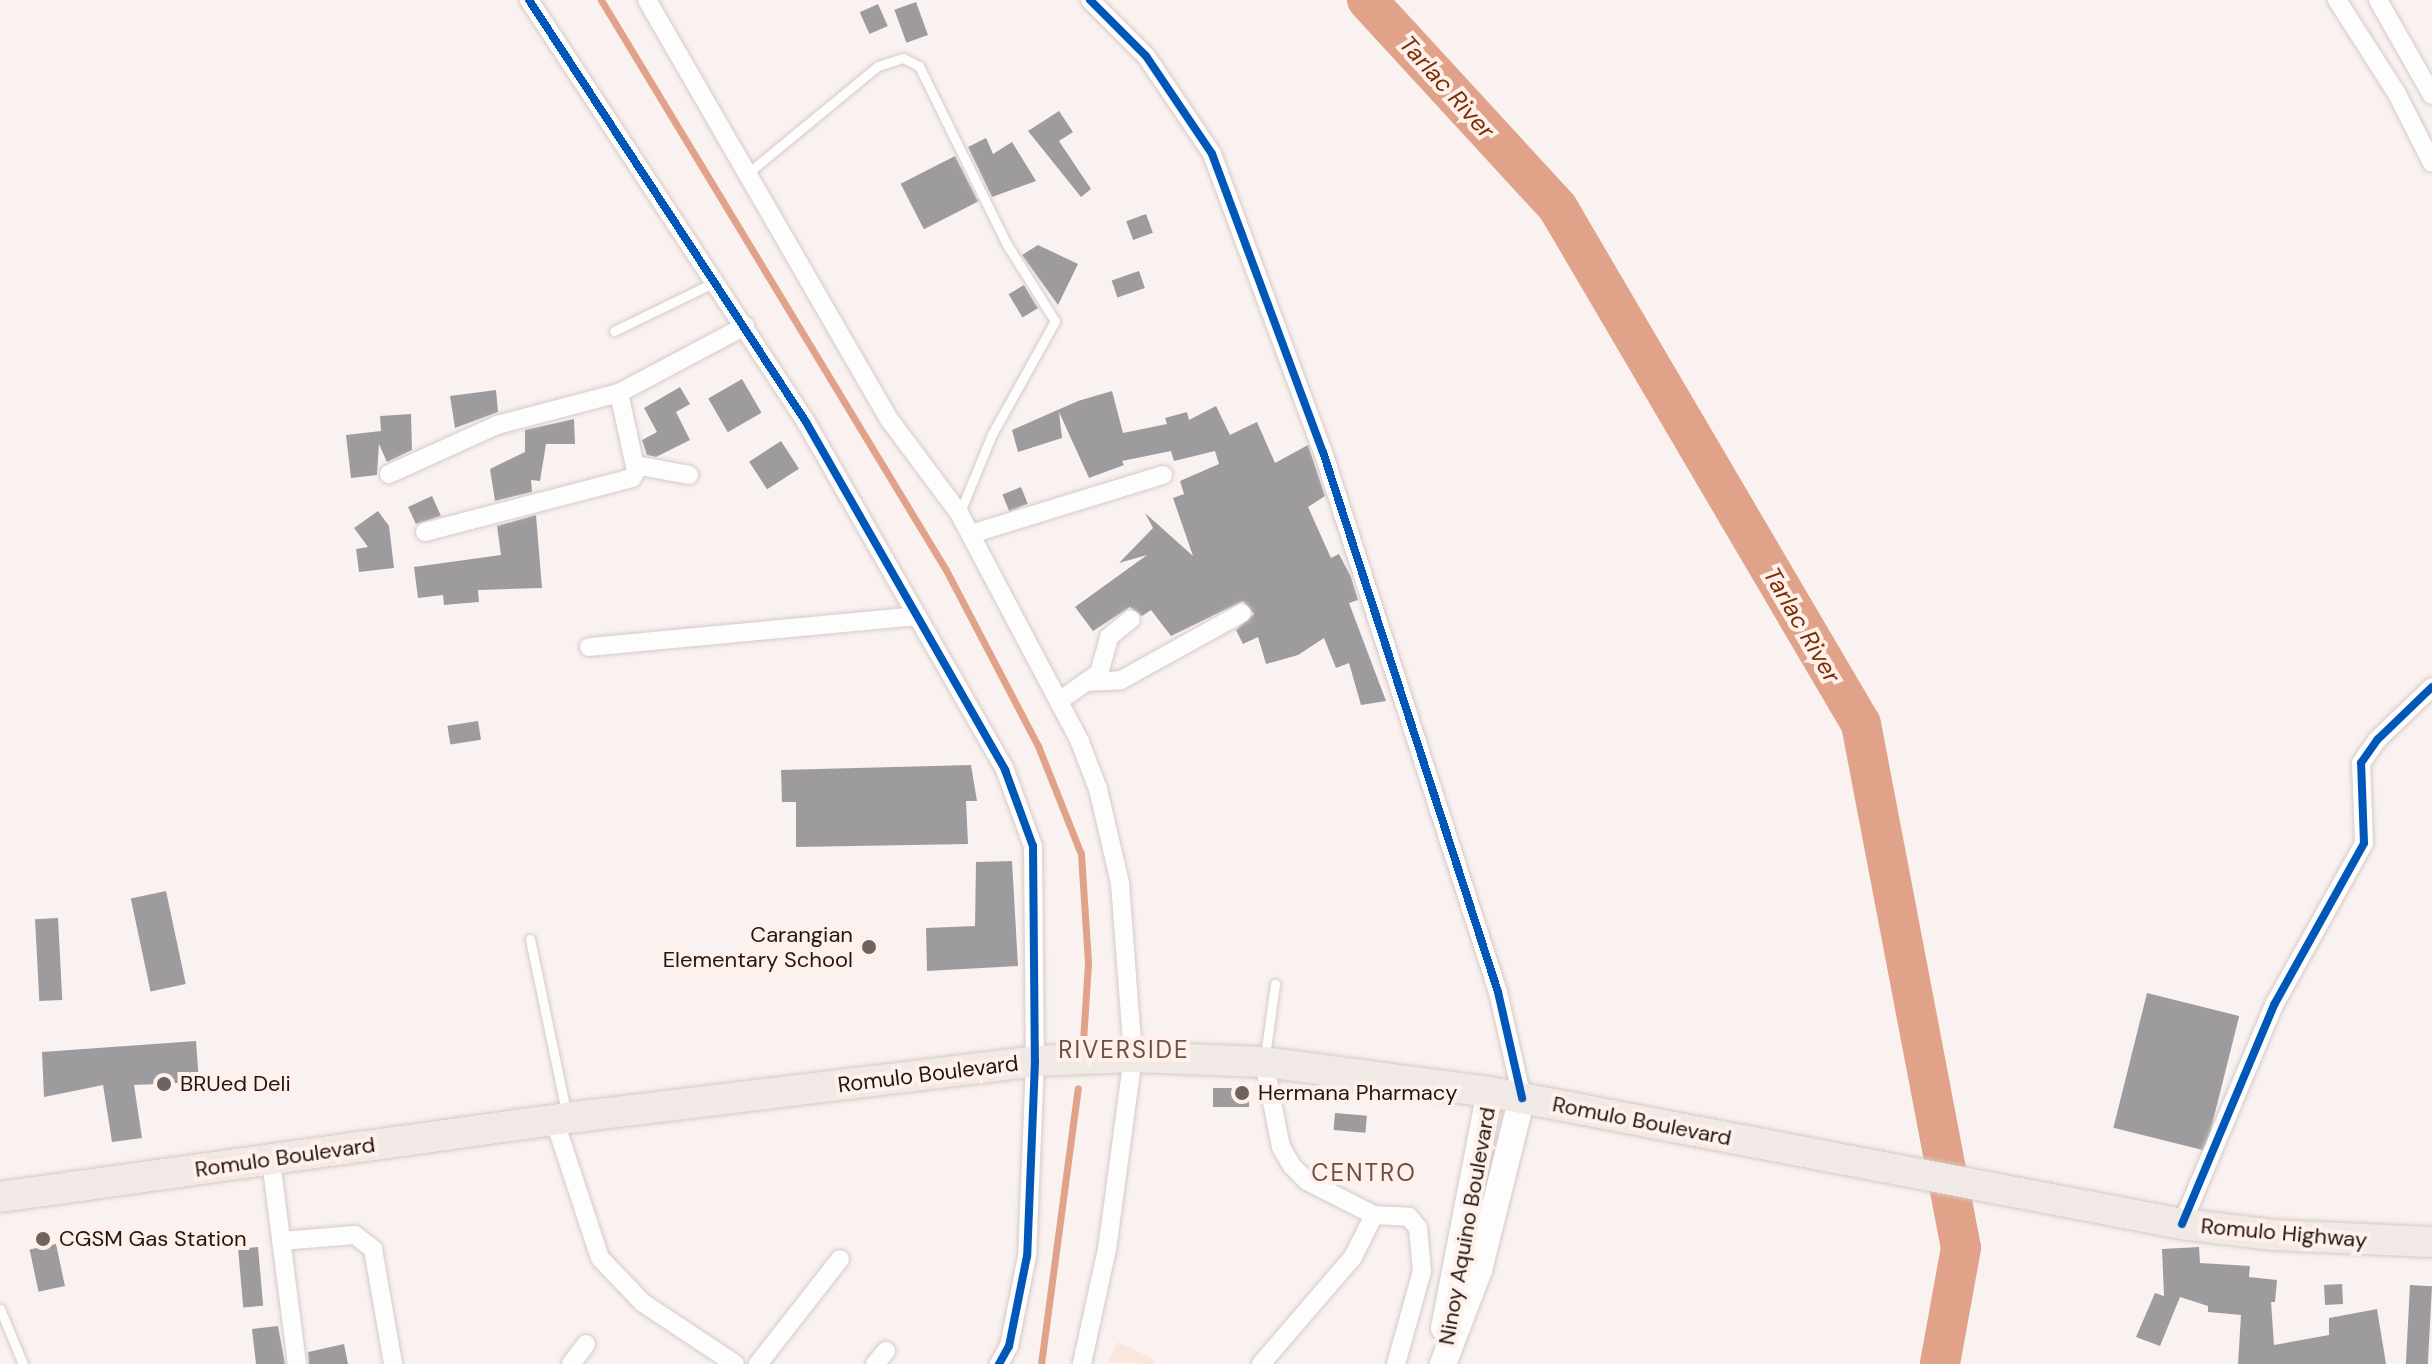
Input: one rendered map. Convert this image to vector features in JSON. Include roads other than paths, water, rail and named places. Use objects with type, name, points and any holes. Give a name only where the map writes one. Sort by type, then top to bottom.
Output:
[{"type":"highway","name":"Romulo Boulevard","points":[[0,1197],[560,1118],[1035,1061],[1133,1057],[1264,1062],[1490,1092],[2090,1208]]},
{"type":"highway","name":"Romulo Highway","points":[[2090,1208],[2182,1224],[2274,1235],[2432,1242]]},
{"type":"main road","name":"Ninoy Aquino Boulevard","points":[[1443,1362],[1444,1328],[1490,1092]]},
{"type":"main road","name":"Ninoy Aquino Boulevard","points":[[1443,1362],[1479,1270],[1534,1100]]},
{"type":"street","points":[[529,0],[745,326],[1005,770],[1033,846],[1035,1061],[1027,1256],[1009,1346],[999,1364]]},
{"type":"street","points":[[647,0],[889,419],[959,513],[1059,701],[1098,789],[1120,883],[1133,1057],[1107,1249],[1082,1364]]},
{"type":"street","points":[[1090,0],[1146,56],[1212,154],[1323,452],[1534,1100]]},
{"type":"street","points":[[2337,0],[2397,94],[2431,167]]},
{"type":"street","points":[[2378,0],[2432,95]]},
{"type":"street","points":[[389,474],[497,425],[619,393],[745,326]]},
{"type":"street","points":[[425,532],[632,478],[635,465],[619,393]]},
{"type":"street","points":[[635,465],[689,475]]},
{"type":"street","points":[[971,534],[1163,475]]},
{"type":"street","points":[[1086,682],[1121,680],[1242,613]]},
{"type":"street","points":[[589,647],[917,616]]},
{"type":"street","points":[[1059,701],[1102,668],[1113,632],[1131,619]]},
{"type":"street","points":[[2182,1224],[2274,1005],[2364,843],[2361,763],[2378,739],[2432,687]]},
{"type":"street","points":[[1264,1062],[1281,1147],[1292,1166],[1307,1181],[1374,1215],[1409,1217],[1422,1243],[1422,1271],[1396,1364]]},
{"type":"street","points":[[560,1118],[600,1258],[643,1303],[735,1364]]},
{"type":"street","points":[[271,1161],[297,1364]]},
{"type":"street","points":[[1261,1364],[1353,1257],[1374,1215]]},
{"type":"street","points":[[281,1241],[355,1235],[373,1249],[393,1364]]},
{"type":"street","points":[[758,1364],[840,1259]]},
{"type":"street","points":[[571,1364],[586,1344]]},
{"type":"lane","points":[[748,173],[878,66],[903,58],[919,66],[1006,243],[1055,321],[992,434],[959,513]]},
{"type":"lane","points":[[614,331],[715,282]]},
{"type":"lane","points":[[530,939],[560,1118]]},
{"type":"lane","points":[[1264,1062],[1275,984]]},
{"type":"lane","points":[[0,1309],[23,1364]]},
{"type":"waterway","points":[[601,0],[946,570],[1038,746],[1081,854],[1088,963],[1083,1041]]},
{"type":"waterway","name":"Tarlac River","points":[[1367,0],[1558,208],[1861,724],[1961,1248],[1940,1364]]},
{"type":"waterway","points":[[1041,1364],[1078,1088]]},
{"type":"place","name":"Carangian Elementary School","points":[[869,947]]},
{"type":"place","name":"BRUed Deli","points":[[164,1084]]},
{"type":"place","name":"Hermana Pharmacy","points":[[1242,1093]]},
{"type":"place","name":"CGSM Gas Station","points":[[43,1239]]},
{"type":"district","name":"RIVERSIDE","points":[[1124,1050]]},
{"type":"district","name":"CENTRO","points":[[1364,1173]]}]
